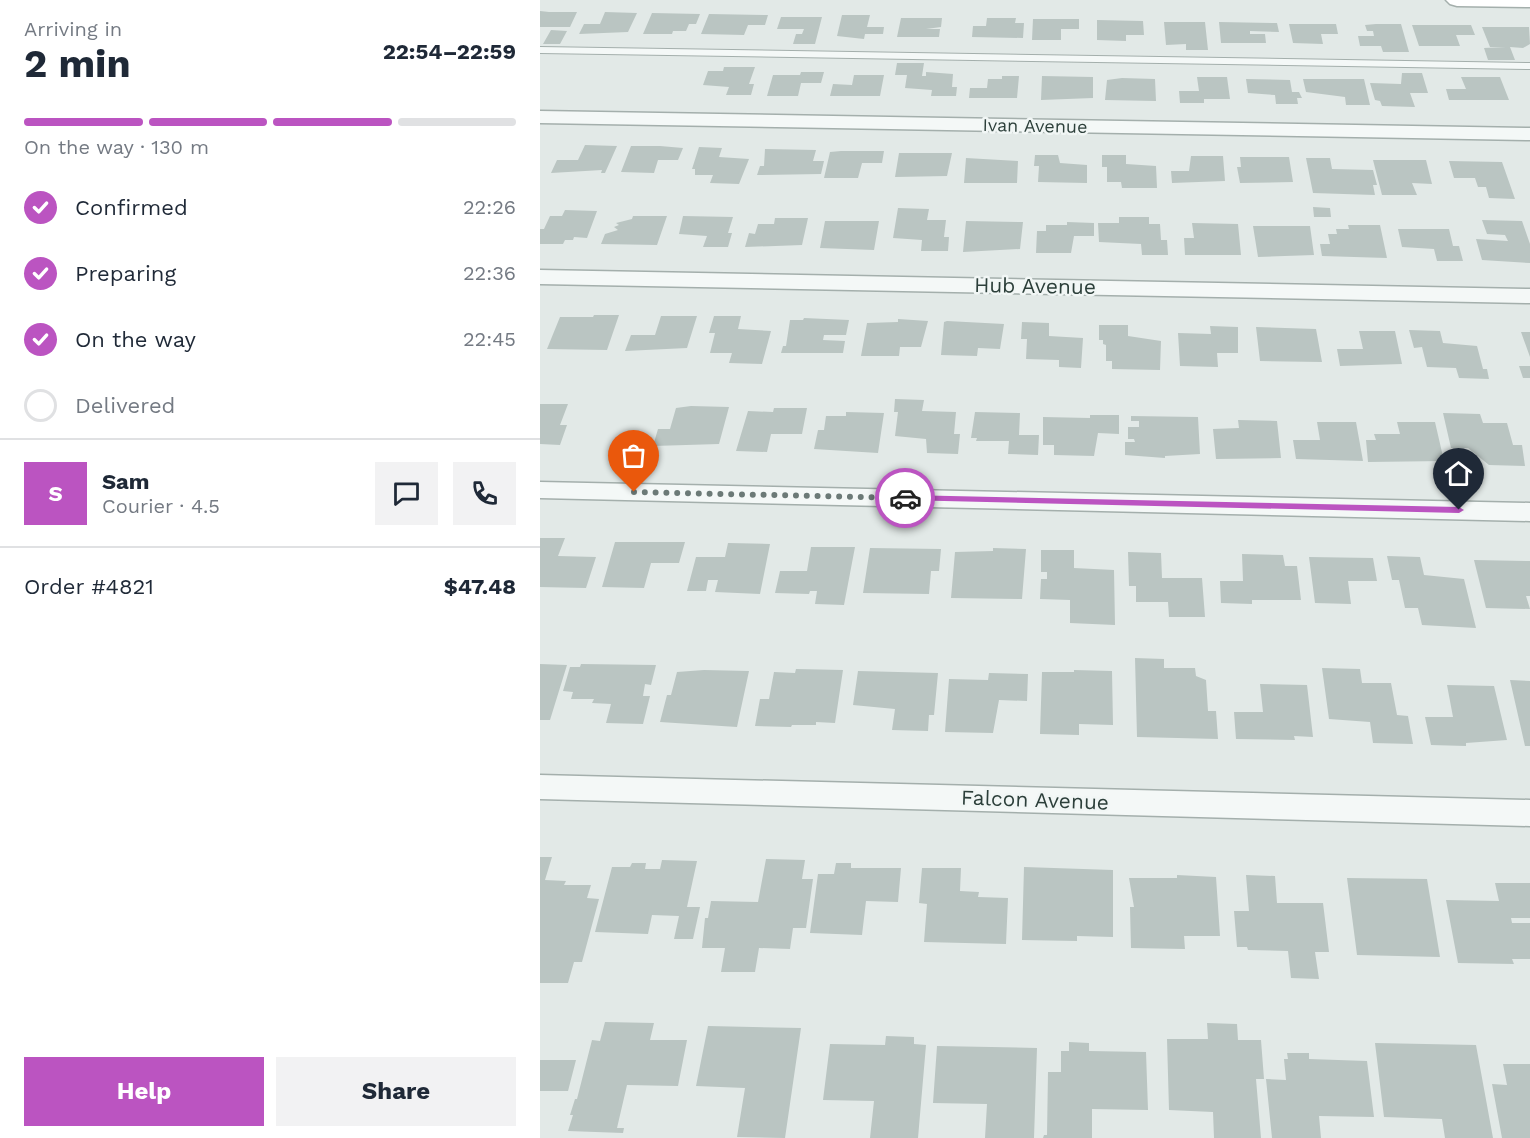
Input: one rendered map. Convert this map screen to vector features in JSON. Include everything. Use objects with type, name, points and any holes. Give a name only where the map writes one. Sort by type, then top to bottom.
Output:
[{"type":"main road","points":[[1458,0],[1530,1]]},
{"type":"street","name":"Ivan Avenue","points":[[540,117],[1530,134]]},
{"type":"street","name":"Hub Avenue","points":[[540,277],[1530,296]]},
{"type":"street","points":[[540,490],[1530,512]]},
{"type":"street","name":"Falcon Avenue","points":[[540,787],[1530,813]]},
{"type":"lane","points":[[540,50],[1530,66]]},
{"type":"building","points":[[540,11],[577,12],[570,27],[540,27]]},
{"type":"building","points":[[605,12],[637,13],[628,32],[579,34],[584,24],[600,24]]},
{"type":"building","points":[[652,13],[700,14],[696,24],[689,24],[686,31],[673,31],[672,34],[643,34]]},
{"type":"building","points":[[709,14],[768,15],[765,25],[748,25],[744,35],[701,34]]},
{"type":"building","points":[[842,15],[870,15],[867,27],[884,27],[883,34],[865,34],[864,39],[837,36]]},
{"type":"building","points":[[781,17],[822,17],[815,44],[793,44],[796,34],[802,34],[804,29],[777,29]]},
{"type":"building","points":[[901,18],[942,18],[941,27],[926,29],[940,29],[939,37],[897,37]]},
{"type":"building","points":[[987,18],[1016,18],[1015,23],[1024,23],[1023,38],[972,37],[973,26],[986,26]]},
{"type":"building","points":[[1033,19],[1079,19],[1079,29],[1061,29],[1061,40],[1032,40]]},
{"type":"building","points":[[1097,20],[1143,21],[1144,35],[1126,35],[1126,41],[1097,40]]},
{"type":"building","points":[[1164,22],[1205,22],[1208,50],[1186,50],[1186,44],[1166,45]]},
{"type":"building","points":[[1219,22],[1277,23],[1279,32],[1250,31],[1250,34],[1265,34],[1266,43],[1221,43]]},
{"type":"building","points":[[1289,24],[1336,24],[1338,34],[1321,34],[1323,44],[1293,43]]},
{"type":"building","points":[[1401,24],[1409,52],[1383,52],[1381,46],[1360,46],[1358,36],[1374,36],[1373,31],[1367,31],[1365,25]]},
{"type":"building","points":[[1412,25],[1471,25],[1475,35],[1456,35],[1460,46],[1419,46]]},
{"type":"building","points":[[1482,27],[1529,27],[1530,44],[1523,48],[1510,47],[1515,60],[1488,60],[1484,48],[1506,47],[1490,47]]},
{"type":"building","points":[[551,30],[567,31],[560,44],[543,44]]},
{"type":"building","points":[[897,63],[924,63],[922,76],[926,76],[926,72],[953,74],[952,87],[957,87],[956,96],[931,96],[932,90],[905,88],[907,75],[895,75]]},
{"type":"building","points":[[724,67],[755,67],[749,84],[754,84],[751,95],[726,95],[729,87],[703,85],[708,71],[723,71]]},
{"type":"building","points":[[801,72],[824,72],[821,83],[801,83],[798,96],[767,96],[773,75],[800,75]]},
{"type":"building","points":[[1402,73],[1422,73],[1428,93],[1410,93],[1415,107],[1382,106],[1380,101],[1375,100],[1370,83],[1401,84]]},
{"type":"building","points":[[854,75],[884,75],[880,96],[830,96],[833,84],[852,85]]},
{"type":"building","points":[[1002,76],[1019,76],[1017,98],[969,98],[970,88],[987,88],[988,79],[1002,79]]},
{"type":"building","points":[[1042,76],[1093,77],[1093,98],[1041,100]]},
{"type":"building","points":[[1197,77],[1227,77],[1230,99],[1204,99],[1204,103],[1180,103],[1179,91],[1199,91]]},
{"type":"building","points":[[1461,77],[1500,77],[1509,100],[1449,100],[1446,89],[1466,89]]},
{"type":"building","points":[[1155,79],[1156,101],[1105,100],[1107,80]]},
{"type":"building","points":[[1246,79],[1290,80],[1292,92],[1299,92],[1302,98],[1297,98],[1298,104],[1276,104],[1275,95],[1248,93]]},
{"type":"building","points":[[1303,79],[1364,79],[1370,105],[1346,105],[1345,97],[1306,92]]},
{"type":"building","points":[[585,145],[617,146],[605,173],[601,173],[602,170],[551,173],[557,160],[578,160]]},
{"type":"building","points":[[631,146],[683,148],[678,160],[658,160],[654,173],[621,172]]},
{"type":"building","points":[[699,147],[722,148],[719,157],[749,159],[739,184],[710,183],[713,175],[695,175],[695,169],[692,169]]},
{"type":"building","points":[[765,149],[816,150],[813,161],[824,161],[821,174],[757,175],[760,166],[764,166]]},
{"type":"building","points":[[884,151],[882,163],[862,163],[858,178],[824,178],[830,152]]},
{"type":"building","points":[[899,153],[952,153],[947,176],[895,177]]},
{"type":"building","points":[[1035,155],[1058,155],[1060,163],[1087,165],[1087,183],[1038,182],[1039,166],[1034,166]]},
{"type":"building","points":[[1102,155],[1126,155],[1126,164],[1156,166],[1157,188],[1122,188],[1121,182],[1107,182],[1107,167],[1102,167]]},
{"type":"building","points":[[1191,156],[1223,156],[1225,181],[1172,183],[1171,171],[1189,171]]},
{"type":"building","points":[[1240,157],[1289,157],[1293,182],[1240,183],[1237,167],[1241,167]]},
{"type":"building","points":[[966,158],[1018,161],[1017,183],[964,183]]},
{"type":"building","points":[[1306,158],[1330,158],[1332,169],[1373,170],[1377,185],[1373,185],[1375,195],[1313,193]]},
{"type":"building","points":[[1373,160],[1426,160],[1432,184],[1412,183],[1417,195],[1382,195]]},
{"type":"building","points":[[1449,161],[1502,162],[1515,199],[1489,198],[1486,187],[1478,187],[1475,178],[1454,178]]},
{"type":"building","points":[[1313,207],[1330,208],[1331,217],[1314,217]]},
{"type":"building","points":[[898,208],[929,209],[927,220],[946,220],[944,237],[949,237],[948,251],[921,251],[922,240],[893,238]]},
{"type":"building","points":[[565,210],[597,211],[587,238],[574,237],[573,240],[565,240],[563,244],[540,244],[540,229],[544,229],[550,216],[562,216]]},
{"type":"building","points":[[633,216],[667,216],[657,245],[601,244],[605,234],[618,230],[614,227],[619,225],[616,223],[632,219]]},
{"type":"building","points":[[683,216],[733,217],[728,233],[732,233],[728,247],[703,247],[707,236],[679,234]]},
{"type":"building","points":[[1119,217],[1149,217],[1149,224],[1160,224],[1161,240],[1167,240],[1168,255],[1142,255],[1141,244],[1099,242],[1098,223],[1119,223]]},
{"type":"building","points":[[775,218],[808,218],[802,245],[745,247],[749,233],[755,234],[758,224],[774,224]]},
{"type":"building","points":[[1482,220],[1522,221],[1530,244],[1530,263],[1482,260],[1476,239],[1508,241],[1505,235],[1487,234]]},
{"type":"building","points":[[825,221],[879,221],[874,250],[820,248]]},
{"type":"building","points":[[966,221],[1023,222],[1020,249],[963,252]]},
{"type":"building","points":[[1067,222],[1094,223],[1094,236],[1074,236],[1071,253],[1036,253],[1037,231],[1046,231],[1046,225],[1067,225]]},
{"type":"building","points":[[1192,223],[1238,224],[1241,255],[1185,255],[1184,238],[1194,238]]},
{"type":"building","points":[[1348,225],[1380,225],[1387,258],[1322,256],[1320,244],[1330,244],[1328,234],[1337,234],[1336,229],[1349,229]]},
{"type":"building","points":[[1253,226],[1310,226],[1314,255],[1258,257]]},
{"type":"building","points":[[1398,229],[1449,229],[1453,246],[1459,246],[1463,261],[1437,261],[1434,249],[1402,247]]},
{"type":"building","points":[[594,315],[619,315],[607,350],[547,349],[560,317],[593,317]]},
{"type":"building","points":[[661,316],[697,316],[687,348],[625,351],[631,335],[655,335]]},
{"type":"building","points":[[714,316],[741,316],[738,329],[771,331],[762,364],[729,363],[732,353],[710,353],[715,333],[709,333]]},
{"type":"building","points":[[804,318],[849,320],[846,335],[824,335],[823,340],[845,341],[843,353],[781,353],[783,346],[786,346],[790,320],[803,320]]},
{"type":"building","points":[[898,319],[928,321],[921,347],[900,347],[899,356],[861,356],[867,323],[898,322]]},
{"type":"building","points":[[944,322],[1004,324],[1000,349],[978,348],[977,356],[941,355]]},
{"type":"building","points":[[1022,322],[1049,323],[1049,336],[1083,338],[1081,368],[1059,367],[1059,360],[1026,359],[1027,339],[1021,339]]},
{"type":"building","points":[[1099,325],[1128,325],[1128,336],[1161,341],[1160,370],[1112,369],[1112,361],[1106,361],[1106,345],[1103,344],[1103,340],[1099,340]]},
{"type":"building","points":[[1210,326],[1238,327],[1238,353],[1217,353],[1218,367],[1180,366],[1178,333],[1211,334]]},
{"type":"building","points":[[1256,327],[1316,329],[1322,362],[1260,361]]},
{"type":"building","points":[[1409,330],[1440,331],[1443,343],[1477,346],[1483,369],[1487,369],[1489,379],[1459,378],[1456,368],[1427,367],[1422,347],[1414,348]]},
{"type":"building","points":[[1359,331],[1395,331],[1402,364],[1340,366],[1337,349],[1363,349]]},
{"type":"building","points":[[1521,332],[1530,332],[1530,357]]},
{"type":"building","points":[[1519,366],[1530,366],[1530,378],[1523,378]]},
{"type":"building","points":[[895,399],[924,400],[922,411],[956,412],[954,434],[960,434],[958,454],[927,453],[926,439],[895,436],[898,412],[894,412]]},
{"type":"building","points":[[540,404],[568,404],[560,425],[567,425],[560,445],[540,444]]},
{"type":"building","points":[[729,407],[719,444],[653,446],[658,429],[670,429],[676,408]]},
{"type":"building","points":[[774,408],[807,408],[802,434],[771,434],[767,452],[736,451],[748,411],[773,412]]},
{"type":"building","points":[[846,412],[884,413],[878,453],[814,449],[818,430],[824,430],[826,416],[846,416]]},
{"type":"building","points":[[975,412],[1020,413],[1019,435],[1039,435],[1038,455],[1008,454],[1009,441],[976,441],[977,438],[971,438]]},
{"type":"building","points":[[1443,413],[1480,414],[1483,423],[1507,423],[1513,445],[1522,445],[1525,466],[1489,465],[1468,448],[1451,448]]},
{"type":"building","points":[[1090,415],[1119,415],[1119,434],[1098,433],[1094,456],[1054,455],[1054,445],[1043,445],[1043,417],[1090,418]]},
{"type":"building","points":[[1131,416],[1198,417],[1200,454],[1165,456],[1165,458],[1125,455],[1125,442],[1135,442],[1134,439],[1128,439],[1128,427],[1139,427],[1139,421],[1131,421]]},
{"type":"building","points":[[1238,420],[1277,421],[1281,458],[1216,459],[1213,429],[1239,428]]},
{"type":"building","points":[[1317,422],[1356,422],[1363,461],[1296,459],[1293,440],[1320,440]]},
{"type":"building","points":[[1397,422],[1435,422],[1444,461],[1368,462],[1366,440],[1376,440],[1374,434],[1400,434]]},
{"type":"building","points":[[540,538],[565,538],[558,556],[596,557],[586,588],[540,587]]},
{"type":"building","points":[[615,542],[685,542],[679,563],[651,563],[644,588],[602,587]]},
{"type":"building","points":[[728,543],[770,544],[760,594],[715,592],[718,580],[708,580],[706,591],[687,591],[696,557],[725,557]]},
{"type":"building","points":[[811,547],[855,547],[844,605],[815,604],[817,591],[810,591],[809,594],[775,593],[780,571],[807,571]]},
{"type":"building","points":[[870,548],[941,549],[939,571],[931,571],[929,594],[863,593]]},
{"type":"building","points":[[993,548],[1026,549],[1022,599],[951,598],[955,552],[993,551]]},
{"type":"building","points":[[1041,550],[1074,550],[1074,568],[1114,570],[1115,625],[1070,623],[1070,600],[1040,599],[1041,579],[1047,579],[1047,572],[1041,572]]},
{"type":"building","points":[[1128,552],[1161,553],[1162,578],[1202,578],[1205,617],[1169,617],[1168,602],[1136,602],[1136,586],[1129,586]]},
{"type":"building","points":[[1242,554],[1283,555],[1285,566],[1297,566],[1301,600],[1252,600],[1252,604],[1221,603],[1220,581],[1243,581]]},
{"type":"building","points":[[1387,556],[1420,557],[1424,575],[1464,579],[1476,628],[1422,625],[1418,608],[1405,608],[1399,580],[1392,580]]},
{"type":"building","points":[[1309,557],[1373,558],[1377,581],[1348,581],[1351,604],[1315,603]]},
{"type":"building","points":[[1474,560],[1530,561],[1530,596],[1526,596],[1530,609],[1486,608]]},
{"type":"building","points":[[1135,658],[1164,659],[1164,668],[1195,668],[1196,676],[1206,680],[1208,711],[1216,711],[1218,739],[1137,737]]},
{"type":"building","points":[[540,664],[567,665],[550,720],[540,720]]},
{"type":"building","points":[[581,664],[656,665],[651,685],[645,684],[643,696],[650,696],[643,724],[606,723],[611,704],[592,703],[594,699],[571,699],[573,692],[563,691],[570,667],[580,667]]},
{"type":"building","points":[[1322,668],[1360,669],[1362,683],[1391,683],[1397,715],[1408,716],[1413,744],[1373,743],[1370,722],[1329,719]]},
{"type":"building","points":[[796,669],[843,670],[835,723],[816,722],[816,725],[792,725],[791,727],[755,726],[760,699],[769,699],[774,672],[795,673]]},
{"type":"building","points":[[1074,670],[1112,671],[1113,725],[1079,724],[1079,735],[1040,734],[1042,672],[1074,672]]},
{"type":"building","points":[[749,671],[737,727],[660,722],[667,695],[671,695],[677,672]]},
{"type":"building","points":[[858,671],[938,673],[934,715],[929,715],[928,731],[892,730],[895,709],[853,705]]},
{"type":"building","points":[[989,673],[1028,674],[1027,701],[999,700],[993,733],[945,732],[949,679],[988,680]]},
{"type":"building","points":[[1510,680],[1530,681],[1530,746],[1525,746]]},
{"type":"building","points":[[1260,684],[1307,685],[1313,737],[1294,736],[1295,740],[1236,739],[1234,712],[1263,712]]},
{"type":"building","points":[[1447,685],[1494,686],[1507,740],[1466,743],[1466,746],[1431,745],[1425,717],[1453,717]]},
{"type":"building","points":[[540,857],[552,857],[545,880],[566,881],[564,885],[591,885],[587,898],[599,899],[582,962],[574,962],[568,983],[540,983]]},
{"type":"building","points":[[766,859],[805,860],[802,879],[813,879],[806,928],[793,928],[790,949],[759,948],[755,972],[721,972],[725,948],[702,948],[705,918],[708,918],[711,901],[758,902]]},
{"type":"building","points":[[662,860],[697,861],[687,907],[700,907],[693,939],[674,939],[679,916],[652,915],[648,934],[595,932],[612,867],[630,867],[632,863],[646,863],[645,869],[660,869]]},
{"type":"building","points":[[836,863],[851,863],[851,868],[901,868],[898,902],[866,901],[862,935],[810,933],[818,874],[834,874]]},
{"type":"building","points":[[1024,867],[1113,870],[1113,937],[1077,936],[1077,941],[1022,940]]},
{"type":"building","points":[[922,868],[961,868],[960,891],[979,892],[978,897],[1008,898],[1006,944],[924,942],[927,904],[919,903]]},
{"type":"building","points":[[1177,875],[1216,877],[1220,936],[1184,936],[1185,949],[1131,948],[1130,907],[1134,907],[1129,878],[1177,878]]},
{"type":"building","points":[[1246,875],[1275,876],[1277,903],[1323,903],[1329,952],[1315,952],[1319,979],[1291,978],[1288,951],[1248,950],[1247,947],[1237,947],[1234,911],[1249,911]]},
{"type":"building","points":[[1347,878],[1427,879],[1440,957],[1357,955]]},
{"type":"building","points":[[1495,883],[1530,883],[1530,918],[1511,918],[1512,923],[1530,923],[1530,959],[1512,959],[1514,964],[1458,963],[1446,900],[1499,901]]},
{"type":"building","points":[[605,1022],[654,1023],[650,1040],[687,1040],[678,1086],[627,1085],[617,1128],[624,1128],[623,1133],[568,1131],[573,1115],[570,1115],[575,1099],[577,1099],[592,1040],[600,1041]]},
{"type":"building","points":[[1207,1023],[1237,1024],[1238,1040],[1261,1040],[1264,1079],[1256,1079],[1261,1138],[1214,1138],[1213,1112],[1169,1110],[1167,1039],[1208,1039]]},
{"type":"building","points":[[708,1026],[801,1028],[785,1138],[737,1137],[745,1088],[696,1086]]},
{"type":"building","points":[[886,1036],[914,1037],[914,1044],[926,1045],[918,1138],[870,1138],[874,1101],[823,1100],[830,1044],[885,1045]]},
{"type":"building","points":[[1069,1042],[1089,1043],[1089,1051],[1146,1052],[1148,1110],[1092,1109],[1092,1138],[1043,1138],[1047,1135],[1048,1072],[1061,1072],[1061,1051],[1069,1051]]},
{"type":"building","points":[[1375,1043],[1476,1045],[1493,1138],[1445,1138],[1442,1119],[1384,1117]]},
{"type":"building","points":[[937,1046],[1037,1048],[1034,1138],[985,1138],[987,1104],[933,1103]]},
{"type":"building","points":[[1287,1053],[1309,1053],[1309,1059],[1367,1061],[1374,1117],[1319,1116],[1321,1138],[1272,1138],[1266,1079],[1286,1080],[1284,1059],[1288,1059]]},
{"type":"building","points":[[540,1060],[576,1060],[568,1091],[540,1091]]},
{"type":"building","points":[[1503,1064],[1530,1064],[1530,1138],[1502,1138],[1492,1084],[1507,1085]]},
{"type":"way so far","points":[[634,492],[905,498]]},
{"type":"route","points":[[905,498],[1459,510]]}]
